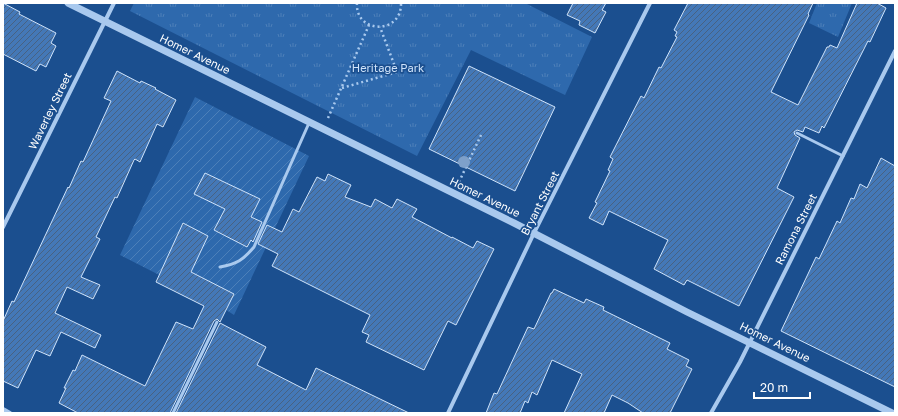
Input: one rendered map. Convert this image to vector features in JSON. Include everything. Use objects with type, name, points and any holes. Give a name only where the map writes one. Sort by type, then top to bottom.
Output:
[{"type":"street","name":"Homer Avenue","points":[[68,3],[534,233],[687,312],[892,413]]},
{"type":"street","name":"Waverley Street","points":[[3,227],[114,3]]},
{"type":"street","name":"Bryant Street","points":[[448,413],[534,233],[650,3]]},
{"type":"street","name":"Ramona Street","points":[[711,413],[740,362],[895,51]]},
{"type":"street","points":[[3,409],[10,413]]},
{"type":"lane","points":[[220,267],[232,265],[244,258],[254,247],[310,123]]},
{"type":"lane","points":[[797,133],[843,156]]},
{"type":"lane","points":[[173,413],[216,322]]},
{"type":"path","points":[[357,3],[358,11],[362,19],[370,25],[380,27],[390,24],[398,17],[401,3]]},
{"type":"path","points":[[323,129],[370,25]]},
{"type":"path","points":[[341,88],[397,72],[380,27]]},
{"type":"path","points":[[453,193],[482,133]]},
{"type":"green space","name":"Heritage Park","points":[[134,3],[525,3],[592,37],[565,95],[471,50],[417,156],[130,11]]},
{"type":"green space","points":[[817,3],[852,3],[838,37],[809,23]]},
{"type":"green space","points":[[195,97],[309,156],[234,315],[220,306],[120,255]]},
{"type":"building","points":[[3,3],[20,12],[19,14],[56,33],[51,43],[56,46],[46,67],[40,64],[36,71],[3,54]]},
{"type":"building","points":[[573,3],[606,3],[602,10],[606,12],[595,33],[579,25],[580,21],[567,15]]},
{"type":"building","points":[[688,3],[813,3],[808,14],[809,15],[771,92],[798,105],[827,47],[830,45],[837,48],[857,3],[877,3],[886,8],[870,42],[868,41],[824,128],[822,126],[819,133],[805,127],[803,132],[797,130],[794,132],[795,135],[800,138],[777,188],[794,197],[739,306],[687,280],[684,285],[654,269],[668,240],[609,211],[603,225],[589,218],[610,171],[608,170],[613,159],[610,157],[641,96],[644,98],[659,67],[661,68],[677,37],[675,36],[677,32],[674,30]]},
{"type":"building","points":[[469,66],[555,107],[515,191],[429,149]]},
{"type":"building","points":[[117,71],[140,83],[141,81],[156,88],[155,89],[176,100],[163,127],[157,124],[140,162],[135,159],[134,160],[117,198],[115,197],[96,237],[100,239],[81,277],[100,285],[93,299],[67,287],[55,313],[101,335],[95,348],[61,332],[50,356],[36,350],[18,388],[3,381],[3,321],[12,301],[14,302],[81,161],[83,162],[111,101],[104,98]]},
{"type":"building","points":[[881,158],[895,166],[895,387],[781,331],[816,257],[819,259],[837,221],[840,223],[851,198],[854,199],[860,184],[867,188]]},
{"type":"building","points":[[205,173],[260,199],[251,217],[262,222],[253,242],[251,240],[247,247],[214,230],[225,209],[194,194]]},
{"type":"building","points":[[328,174],[351,185],[345,197],[371,207],[375,199],[392,208],[397,199],[417,209],[412,217],[452,238],[473,248],[477,241],[494,249],[456,325],[448,321],[424,370],[366,342],[369,335],[362,332],[370,315],[272,266],[278,254],[258,244],[267,225],[282,232],[293,209],[299,212],[317,177],[325,181]]},
{"type":"building","points":[[183,223],[208,236],[191,272],[234,294],[220,322],[217,319],[214,321],[170,413],[78,413],[59,403],[66,388],[64,388],[73,370],[75,371],[82,355],[145,386],[176,322],[193,329],[204,306],[156,282]]},
{"type":"building","points":[[554,289],[584,303],[586,299],[604,307],[603,310],[670,343],[667,349],[689,360],[686,366],[692,369],[670,413],[643,413],[612,395],[604,413],[564,413],[582,374],[552,360],[537,395],[532,392],[528,403],[525,401],[520,413],[486,413],[494,393],[497,394],[528,327],[534,329]]},
{"type":"building","points":[[220,323],[266,347],[257,365],[306,390],[316,368],[409,413],[176,413]]}]
